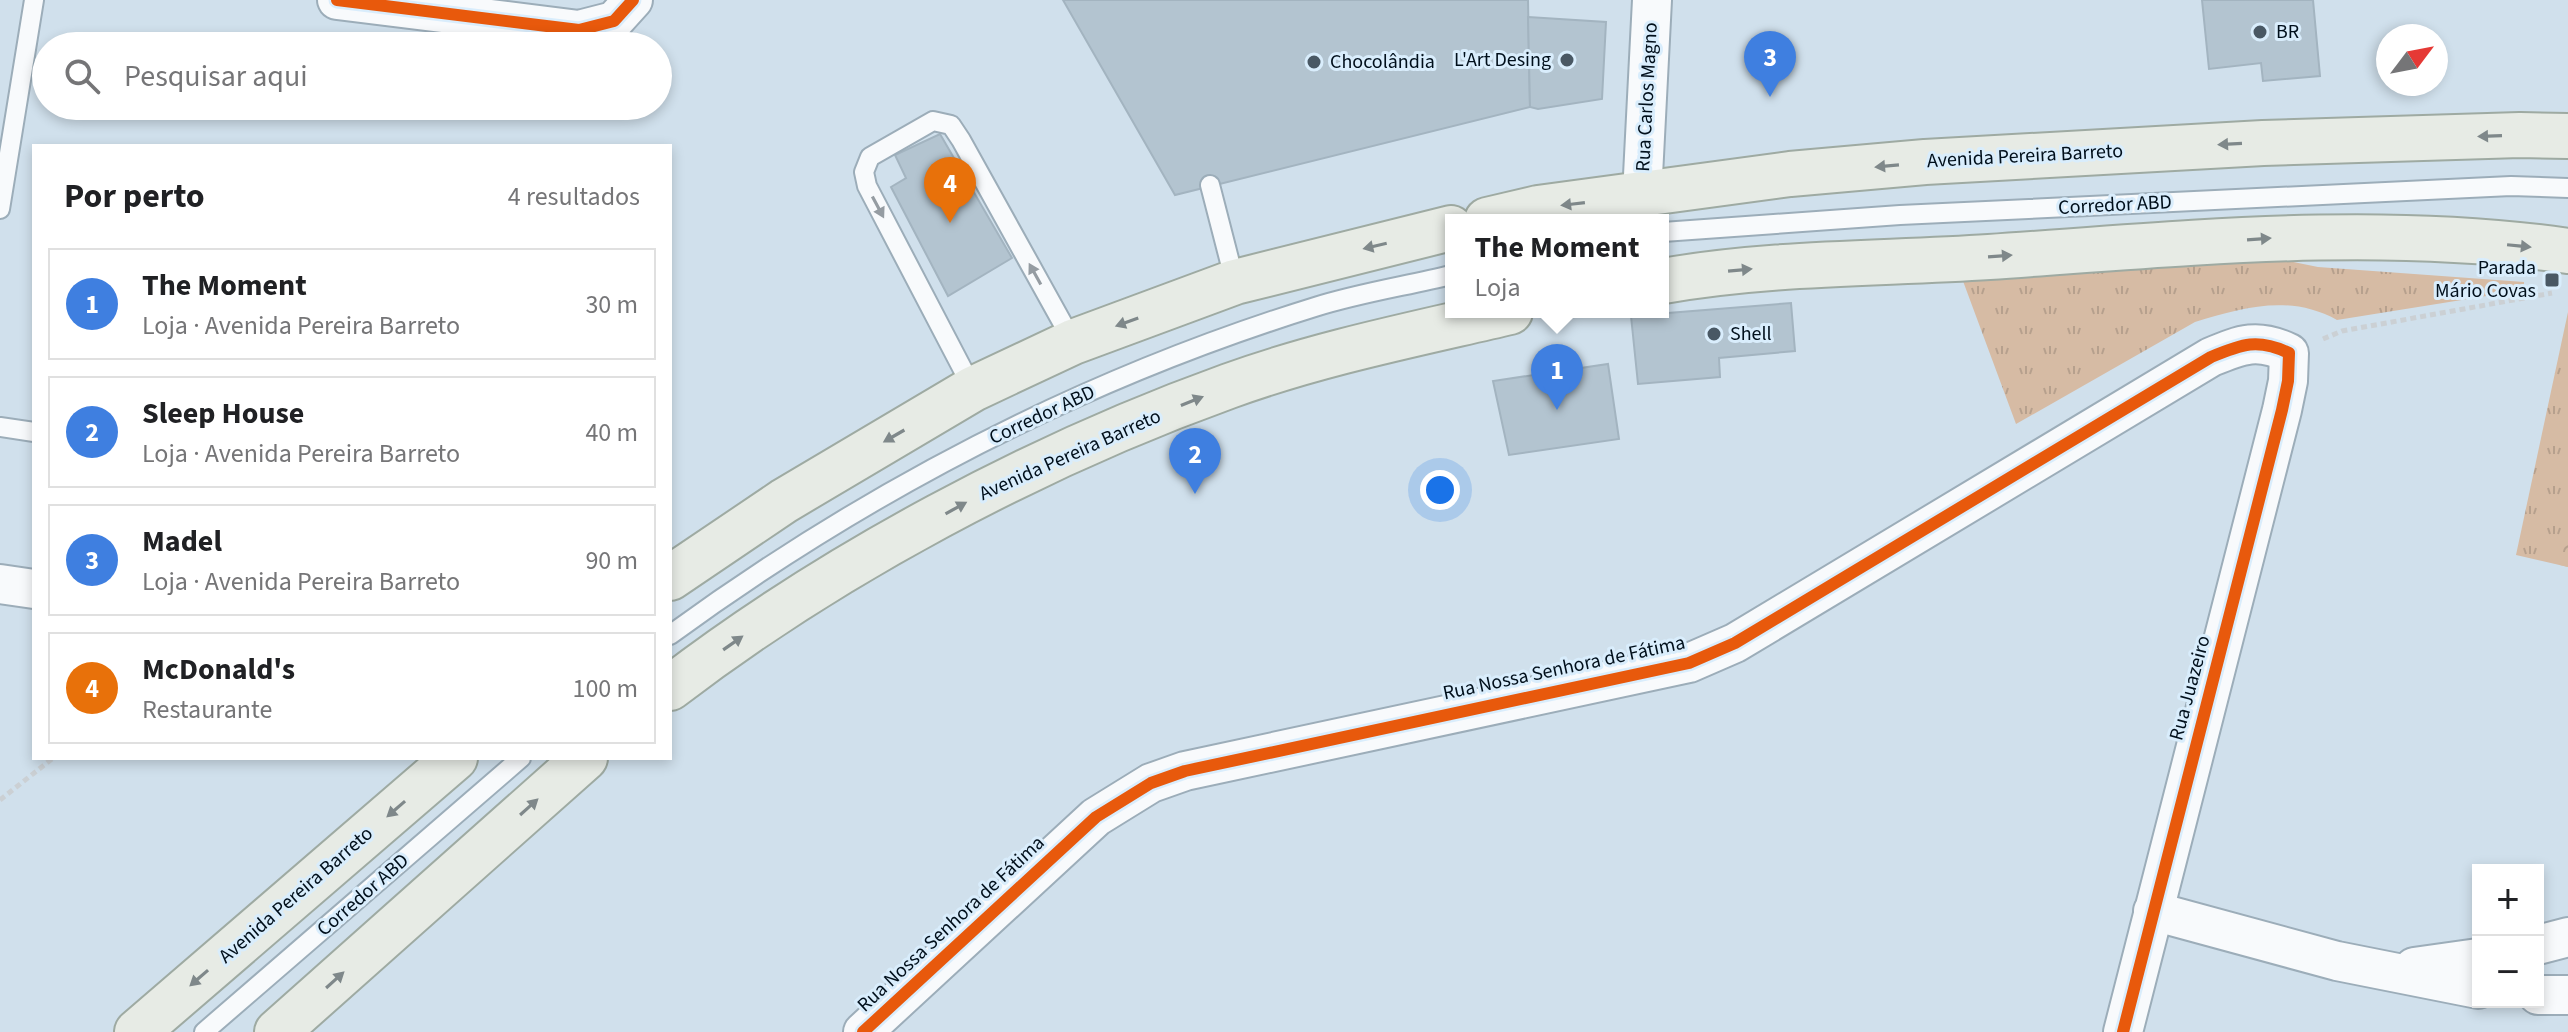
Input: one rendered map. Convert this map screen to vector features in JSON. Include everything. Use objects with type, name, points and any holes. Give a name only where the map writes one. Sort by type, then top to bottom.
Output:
[{"type":"main road","name":"Avenida Pereira Barreto","points":[[1512,214],[1790,174],[1925,162],[2263,143],[2568,136]]},
{"type":"main road","points":[[672,577],[784,501],[973,389],[1230,263],[1445,229]]},
{"type":"main road","points":[[1669,280],[1708,273],[1818,264],[1955,259],[2293,237],[2473,242],[2568,251]]},
{"type":"main road","name":"Avenida Pereira Barreto","points":[[672,687],[789,604],[885,547],[982,494],[1096,439],[1229,386],[1338,352],[1484,318]]},
{"type":"main road","name":"Avenida Pereira Barreto","points":[[137,1032],[453,760]]},
{"type":"main road","points":[[277,1032],[583,760]]},
{"type":"street","points":[[337,0],[579,30],[614,21],[633,0]]},
{"type":"street","name":"Rua Carlos Magno","points":[[1642,195],[1652,0]]},
{"type":"street","name":"Rua Nossa Senhora de Fátima","points":[[874,1028],[1096,817],[1151,783],[1185,771],[1700,659],[1748,635],[2211,357],[2239,346],[2270,344],[2289,353]]},
{"type":"street","name":"Rua Juazeiro","points":[[2123,1032],[2282,410],[2288,381],[2289,353]]},
{"type":"street","points":[[0,584],[32,589]]},
{"type":"street","points":[[2153,911],[2337,961],[2472,988]]},
{"type":"street","points":[[2544,943],[2568,937]]},
{"type":"street","points":[[2392,970],[2472,959]]},
{"type":"street","points":[[2544,995],[2568,995]]},
{"type":"lane","points":[[0,209],[34,0]]},
{"type":"lane","points":[[973,389],[867,186],[864,172],[870,157],[933,121],[951,125],[961,140],[1073,342]]},
{"type":"lane","points":[[1210,185],[1230,263]]},
{"type":"lane","name":"Corredor ABD","points":[[1669,232],[1916,215],[2511,186],[2568,188]]},
{"type":"lane","name":"Corredor ABD","points":[[672,634],[750,577],[858,511],[958,454],[1078,396],[1201,346],[1318,306],[1445,276]]},
{"type":"lane","points":[[0,427],[32,432]]},
{"type":"lane","name":"Corredor ABD","points":[[204,1032],[519,760]]},
{"type":"path","points":[[2289,353],[2342,331],[2553,293]]},
{"type":"path","points":[[0,800],[50,760]]},
{"type":"green space","points":[[2283,260],[2318,267],[2524,282],[2524,290],[2337,320],[2302,307],[2284,305],[2231,312],[2195,322],[2016,424],[1960,273]]},
{"type":"green space","points":[[2568,312],[2568,567],[2516,555]]},
{"type":"green space","points":[[2568,522],[2568,567],[2560,565],[2559,538]]},
{"type":"building","name":"Chocolândia","points":[[1063,0],[1528,0],[1530,107],[1175,195]]},
{"type":"building","name":"BR","points":[[2202,0],[2313,0],[2320,76],[2263,81],[2261,63],[2209,69]]},
{"type":"building","name":"L'Art Desing","points":[[1528,17],[1606,22],[1602,99],[1538,109],[1530,107]]},
{"type":"building","points":[[940,134],[1012,258],[948,296],[891,187],[906,178],[895,155]]},
{"type":"building","name":"Shell","points":[[1791,303],[1795,351],[1719,358],[1720,377],[1638,384],[1631,318],[1669,318],[1669,313]]},
{"type":"building","points":[[1608,364],[1619,439],[1509,455],[1493,381]]},
{"type":"cycle path","points":[[337,0],[579,30],[614,21],[633,0]]},
{"type":"cycle path","points":[[863,1032],[1096,817],[1151,783],[1185,771],[1689,663],[1735,643],[2211,357],[2250,344],[2268,345],[2289,353],[2288,381],[2282,410],[2123,1032]]},
{"type":"place","name":"BR","points":[[2260,32]]},
{"type":"place","name":"L'Art Desing","points":[[1567,60]]},
{"type":"place","name":"Chocolândia","points":[[1314,62]]},
{"type":"place","name":"Madel","points":[[1770,97]]},
{"type":"place","name":"McDonald's","points":[[950,223]]},
{"type":"place","name":"Parada Mário Covas","points":[[2552,280]]},
{"type":"place","name":"Shell","points":[[1714,334]]},
{"type":"place","name":"The Moment","points":[[1557,410]]},
{"type":"place","name":"Sleep House","points":[[1195,494]]}]
